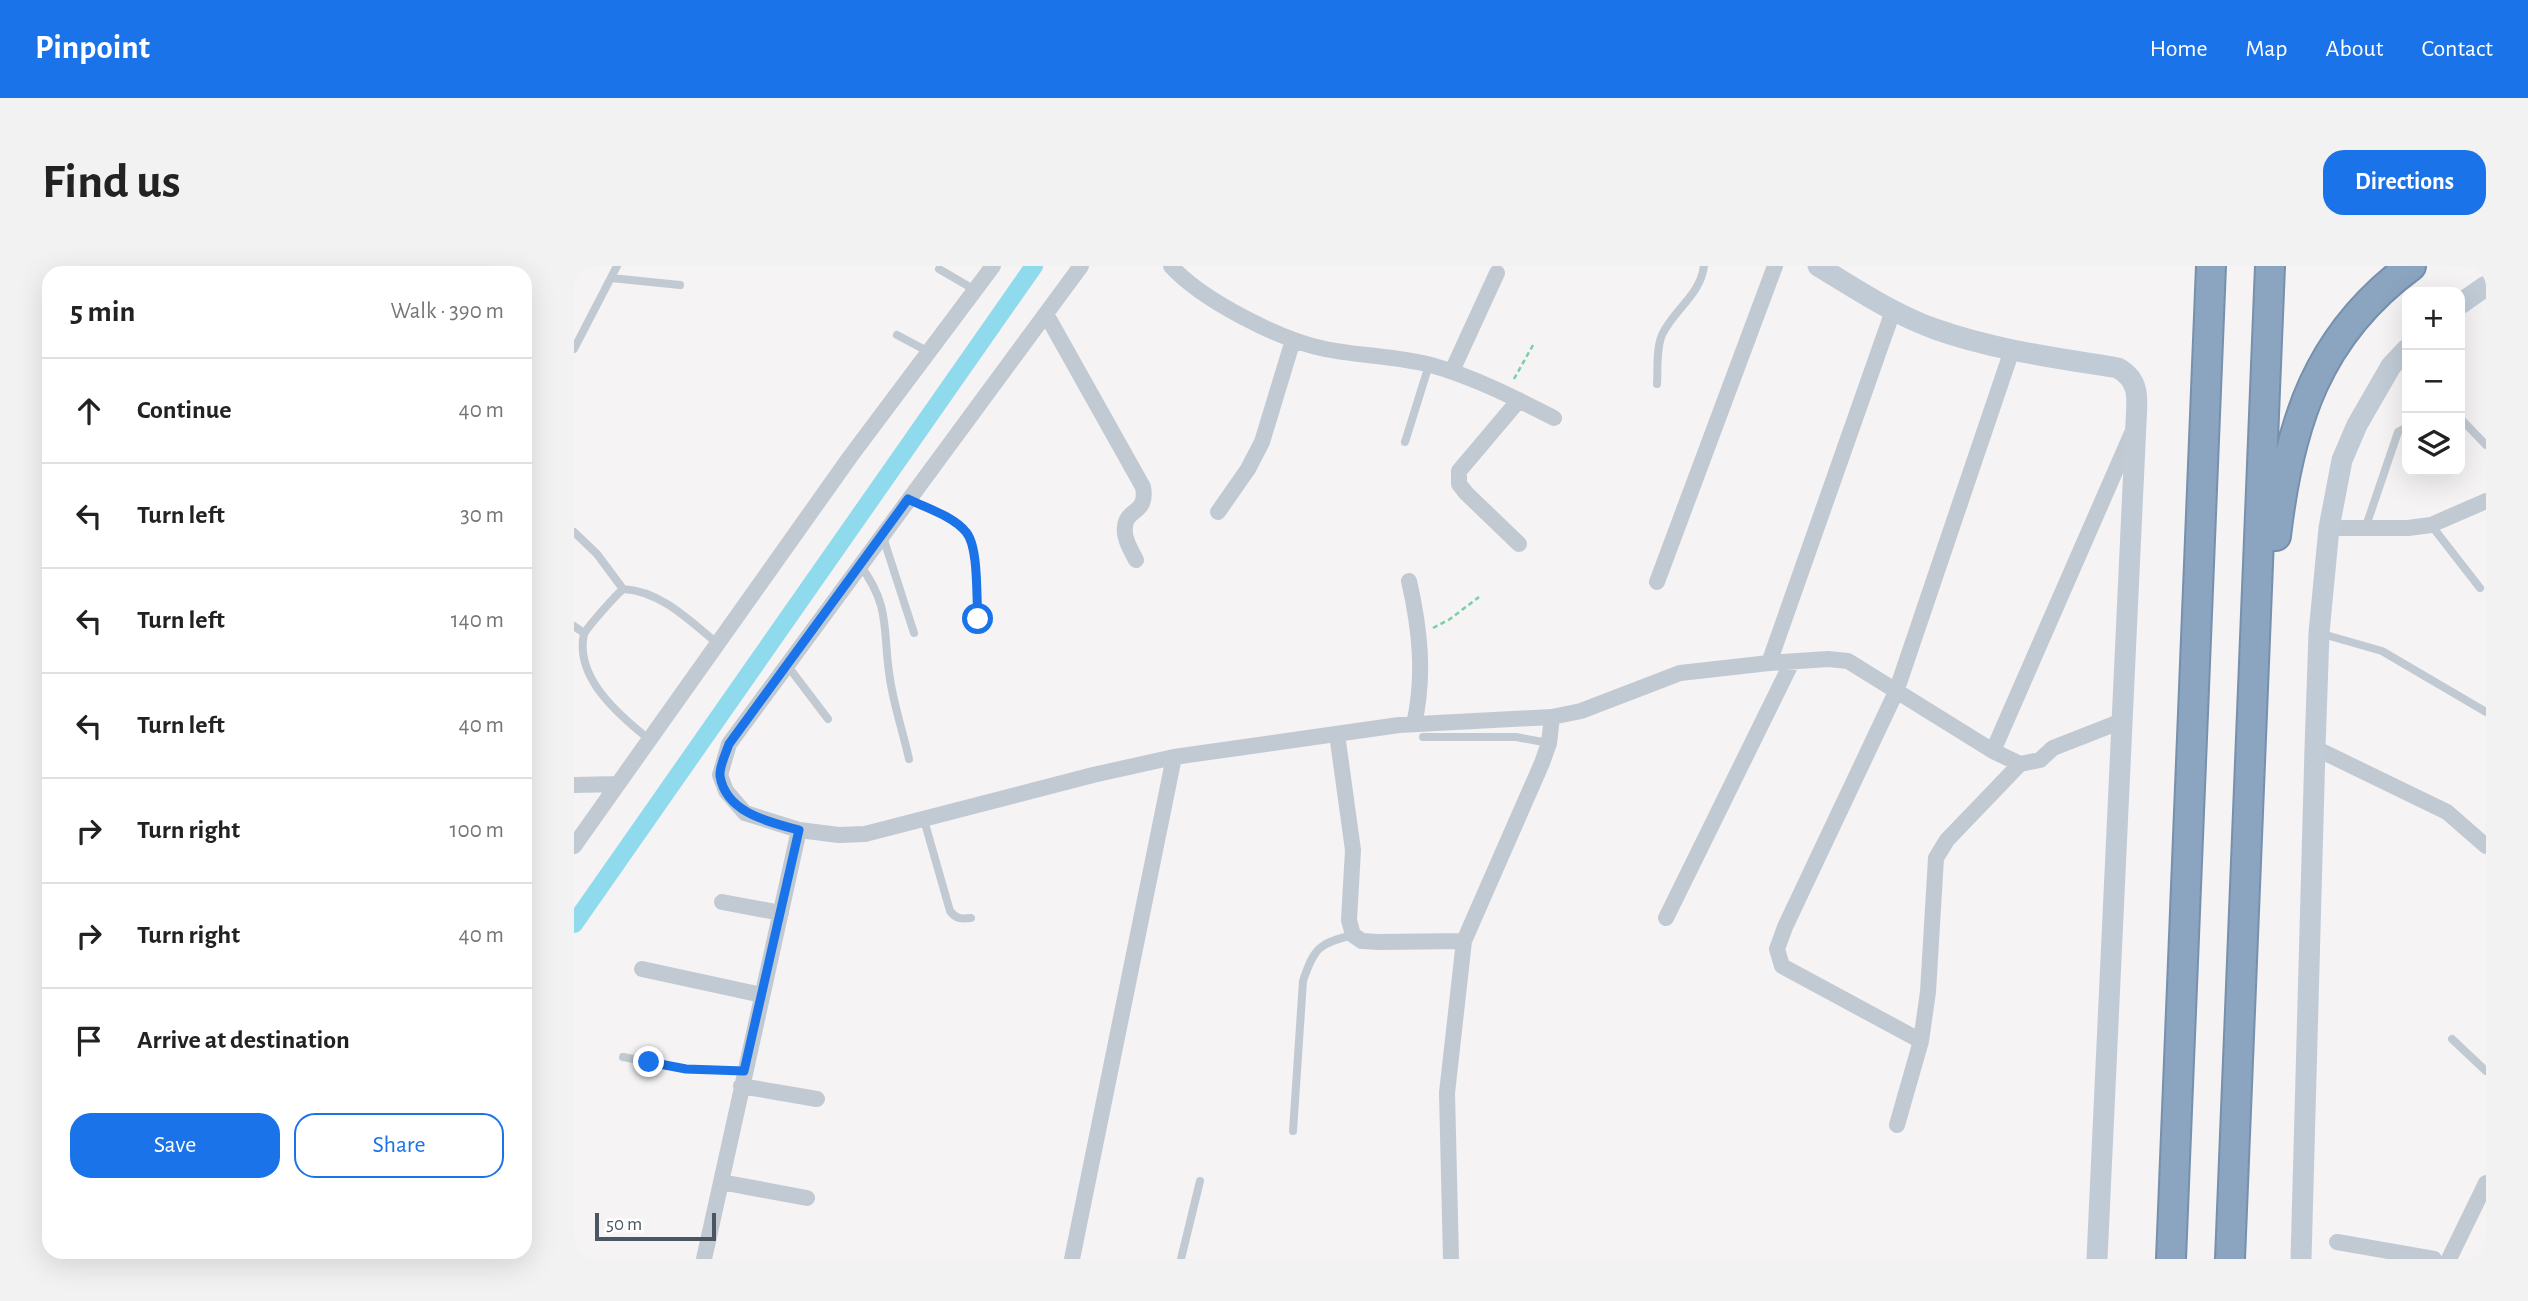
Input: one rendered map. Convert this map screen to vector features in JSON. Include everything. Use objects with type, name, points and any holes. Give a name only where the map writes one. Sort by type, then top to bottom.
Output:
[{"type":"highway","points":[[2171,1259],[2211,266]]},
{"type":"highway","points":[[2230,1259],[2270,266]]},
{"type":"highway","points":[[2251,736],[2279,510],[2291,444],[2302,410],[2314,380],[2349,325],[2368,302],[2411,266]]},
{"type":"main road","points":[[1818,266],[1893,312],[1936,330],[2012,350],[2118,368],[2130,375],[2135,386],[2136,424],[2097,1259]]},
{"type":"main road","points":[[2465,301],[2486,286]]},
{"type":"main road","points":[[2301,1259],[2319,633],[2329,528],[2342,460],[2357,425],[2391,366],[2406,350]]},
{"type":"street","points":[[574,846],[850,457],[993,266]]},
{"type":"street","points":[[1081,266],[729,744],[720,775],[726,791],[745,813],[799,830],[839,835],[865,834],[1093,775],[1174,757],[1337,734],[1419,731],[1552,717],[1581,711],[1680,673],[1828,659],[1848,661],[1862,668],[1993,751],[2020,764]]},
{"type":"street","points":[[1171,266],[1210,297],[1293,340],[1325,349],[1429,365],[1512,397],[1554,418]]},
{"type":"street","points":[[1657,583],[1775,266]]},
{"type":"street","points":[[1452,372],[1497,273]]},
{"type":"street","points":[[1769,663],[1893,312]]},
{"type":"street","points":[[1045,313],[1143,487],[1145,497],[1142,507],[1127,519],[1124,527],[1126,539],[1136,560]]},
{"type":"street","points":[[1218,512],[1248,469],[1262,442],[1293,340]]},
{"type":"street","points":[[1921,1041],[1797,976],[1782,966],[1777,950],[1785,927],[1896,692],[2012,350]]},
{"type":"street","points":[[1512,397],[1459,471],[1459,484],[1519,544]]},
{"type":"street","points":[[1993,751],[2136,424]]},
{"type":"street","points":[[2329,528],[2365,530],[2431,525],[2486,501]]},
{"type":"street","points":[[1409,581],[1421,661],[1419,731]]},
{"type":"street","points":[[1666,918],[1793,662]]},
{"type":"street","points":[[1451,1259],[1447,1093],[1464,941],[1542,763],[1549,743],[1552,717]]},
{"type":"street","points":[[1897,1125],[1921,1041],[1928,992],[1936,858],[1947,840],[2020,764],[2040,760],[2053,748],[2122,721]]},
{"type":"street","points":[[1337,734],[1353,850],[1349,920],[1353,935],[1362,941],[1379,942],[1464,941]]},
{"type":"street","points":[[2315,748],[2447,812],[2486,846]]},
{"type":"street","points":[[1072,1259],[1174,757]]},
{"type":"street","points":[[574,785],[618,784]]},
{"type":"street","points":[[704,1259],[799,830]]},
{"type":"street","points":[[722,902],[781,913]]},
{"type":"street","points":[[642,970],[762,995]]},
{"type":"street","points":[[743,1079],[817,1099]]},
{"type":"street","points":[[721,1182],[807,1198]]},
{"type":"street","points":[[2449,1259],[2486,1183]]},
{"type":"street","points":[[2337,1242],[2434,1259]]},
{"type":"lane","points":[[574,349],[617,266]]},
{"type":"lane","points":[[1657,384],[1662,334],[1698,289],[1704,266]]},
{"type":"lane","points":[[939,269],[975,290]]},
{"type":"lane","points":[[611,278],[680,285]]},
{"type":"lane","points":[[897,335],[929,352]]},
{"type":"lane","points":[[1405,442],[1429,365]]},
{"type":"lane","points":[[2465,423],[2486,445]]},
{"type":"lane","points":[[2365,530],[2398,432],[2402,430]]},
{"type":"lane","points":[[908,499],[944,516],[968,534],[973,547],[978,619]]},
{"type":"lane","points":[[2431,525],[2480,588]]},
{"type":"lane","points":[[574,532],[597,554],[623,589],[646,593],[671,606],[718,644]]},
{"type":"lane","points":[[882,535],[914,633]]},
{"type":"lane","points":[[860,565],[873,582],[884,612],[890,679],[909,759]]},
{"type":"lane","points":[[623,589],[612,598],[584,633],[581,644],[582,667],[587,682],[597,695],[650,740]]},
{"type":"lane","points":[[574,626],[584,633]]},
{"type":"lane","points":[[2319,633],[2382,651],[2486,712]]},
{"type":"lane","points":[[787,665],[828,719]]},
{"type":"lane","points":[[1419,731],[1516,737],[1549,743]]},
{"type":"lane","points":[[924,820],[950,911],[955,917],[971,918]]},
{"type":"lane","points":[[1293,1131],[1303,981],[1311,957],[1319,947],[1331,940],[1353,935]]},
{"type":"lane","points":[[2452,1040],[2486,1071]]},
{"type":"lane","points":[[623,1057],[743,1079]]},
{"type":"lane","points":[[1181,1259],[1200,1181]]},
{"type":"path","points":[[1512,397],[1533,345]]},
{"type":"path","points":[[1418,636],[1450,619],[1479,597]]},
{"type":"waterway","points":[[574,924],[1034,266]]},
{"type":"route","points":[[649,1062],[686,1069],[744,1071],[799,830],[745,813],[726,791],[720,775],[729,744],[908,499],[944,516],[968,534],[973,547],[978,619]]}]
